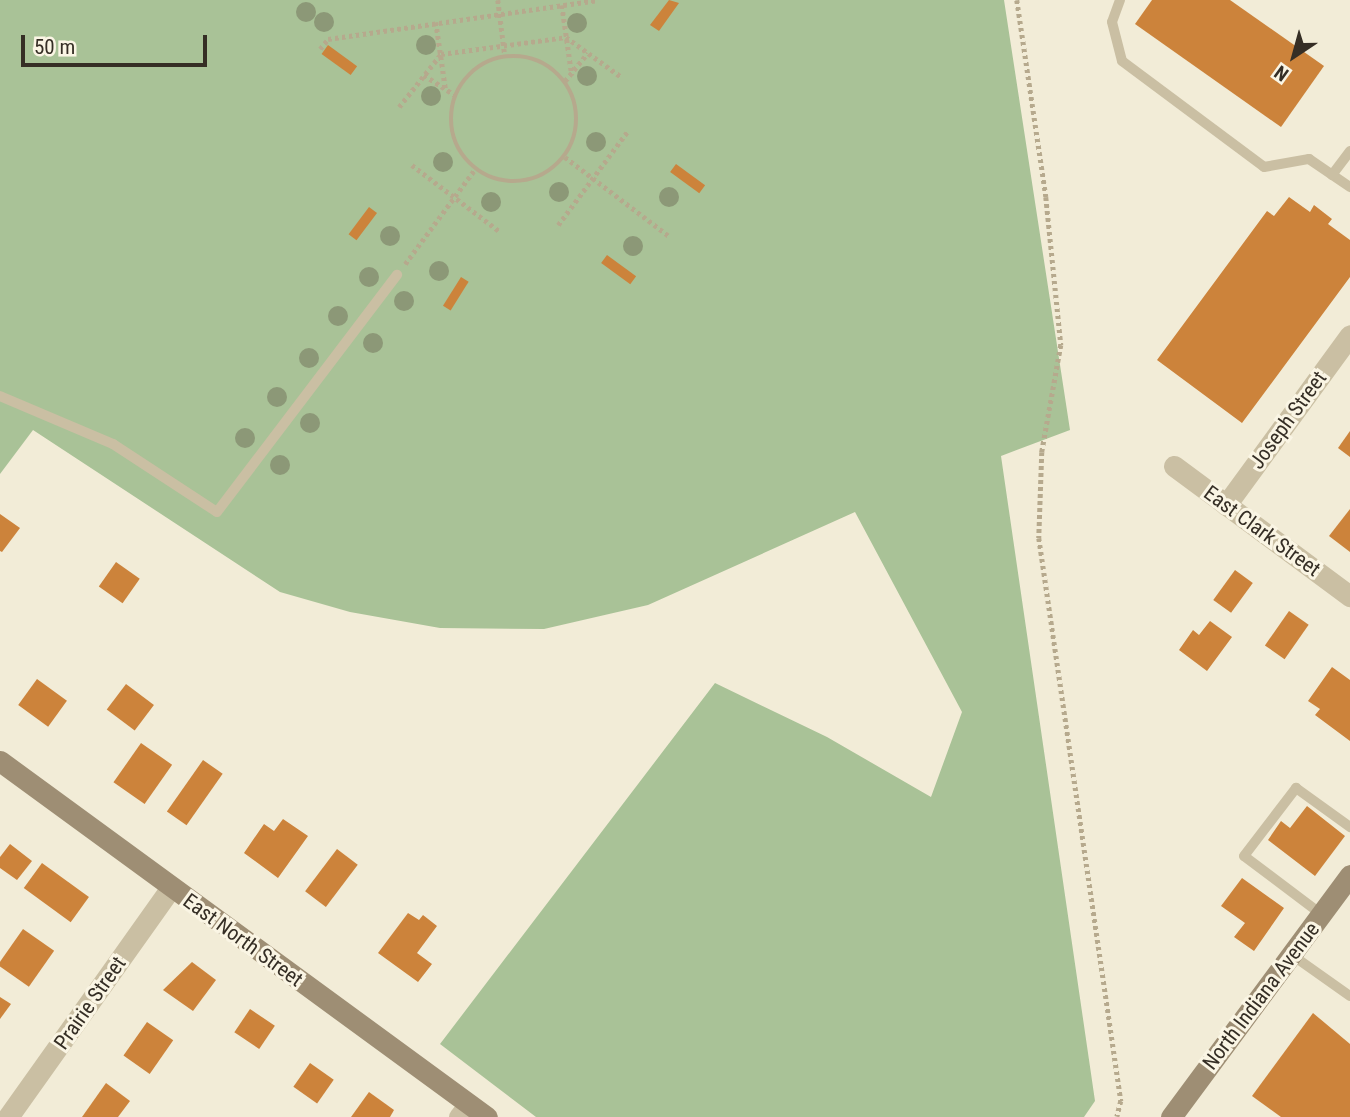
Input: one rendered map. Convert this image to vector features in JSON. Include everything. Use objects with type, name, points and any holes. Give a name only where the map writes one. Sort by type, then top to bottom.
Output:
[{"type":"street","name":"Joseph Street","points":[[1226,505],[1350,335]]},
{"type":"street","name":"East Clark Street","points":[[1174,466],[1350,596]]},
{"type":"street","name":"East North Street","points":[[0,761],[464,1110],[487,1117]]},
{"type":"street","name":"North Indiana Avenue","points":[[1171,1117],[1350,874]]},
{"type":"street","name":"Prairie Street","points":[[8,1117],[172,888]]},
{"type":"lane","points":[[1120,0],[1112,22],[1122,61],[1264,167],[1308,159],[1350,187]]},
{"type":"lane","points":[[1332,175],[1350,151]]},
{"type":"lane","points":[[0,396],[113,444],[217,512],[397,275]]},
{"type":"lane","points":[[1321,914],[1244,856],[1296,788],[1350,827]]},
{"type":"lane","points":[[1292,955],[1350,996]]},
{"type":"path","points":[[498,0],[505,56]]},
{"type":"path","points":[[320,49],[328,39],[597,0]]},
{"type":"path","points":[[1017,0],[1046,197],[1061,345],[1042,452],[1039,538],[1117,1070],[1121,1101],[1116,1117]]},
{"type":"path","points":[[562,5],[572,75]]},
{"type":"path","points":[[436,22],[446,91]]},
{"type":"path","points":[[399,107],[441,54],[503,45],[566,37],[620,76]]},
{"type":"path","points":[[565,81],[588,53]]},
{"type":"path","points":[[505,56],[535,58],[565,81],[574,97],[578,123],[565,157],[551,171],[523,182],[494,179],[475,169],[455,141],[451,114],[455,95],[478,66],[505,56]]},
{"type":"path","points":[[424,75],[455,95]]},
{"type":"path","points":[[558,225],[627,132]]},
{"type":"path","points":[[565,157],[669,236]]},
{"type":"path","points":[[412,165],[499,232]]},
{"type":"path","points":[[397,275],[475,169]]},
{"type":"green space","points":[[0,0],[1004,0],[1070,430],[1001,456],[1095,1101],[1084,1117],[536,1117],[440,1044],[715,683],[827,737],[931,797],[962,712],[855,512],[648,605],[544,629],[440,628],[350,612],[280,592],[33,430],[0,474]]},
{"type":"building","points":[[669,0],[679,3],[659,31],[650,25]]},
{"type":"building","points":[[1152,0],[1230,0],[1324,66],[1281,127],[1135,24]]},
{"type":"building","points":[[328,45],[357,66],[351,75],[322,54]]},
{"type":"building","points":[[676,164],[705,185],[699,193],[670,172]]},
{"type":"building","points":[[1289,197],[1310,212],[1314,205],[1332,219],[1328,224],[1350,240],[1350,277],[1242,423],[1157,360],[1267,211],[1274,216]]},
{"type":"building","points":[[369,207],[377,213],[357,240],[349,234]]},
{"type":"building","points":[[607,255],[636,276],[630,284],[601,263]]},
{"type":"building","points":[[461,277],[469,282],[451,311],[443,306]]},
{"type":"building","points":[[1350,431],[1350,457],[1338,448]]},
{"type":"building","points":[[1350,509],[1350,552],[1329,536]]},
{"type":"building","points":[[0,514],[20,528],[2,552],[0,551]]},
{"type":"building","points":[[116,562],[140,579],[123,603],[99,587]]},
{"type":"building","points":[[1235,570],[1253,583],[1231,613],[1213,600]]},
{"type":"building","points":[[1289,611],[1309,625],[1285,659],[1265,645]]},
{"type":"building","points":[[1210,621],[1232,637],[1207,671],[1179,650],[1193,630],[1199,635]]},
{"type":"building","points":[[1332,667],[1350,680],[1350,741],[1315,715],[1320,709],[1308,701]]},
{"type":"building","points":[[37,679],[67,701],[48,727],[18,705]]},
{"type":"building","points":[[126,684],[154,705],[135,731],[107,710]]},
{"type":"building","points":[[141,743],[172,765],[145,804],[113,782]]},
{"type":"building","points":[[203,760],[223,774],[187,825],[167,812]]},
{"type":"building","points":[[1307,806],[1345,836],[1315,876],[1268,840],[1281,821],[1290,828]]},
{"type":"building","points":[[283,819],[308,836],[278,878],[244,853],[264,824],[274,831]]},
{"type":"building","points":[[10,844],[32,861],[17,880],[0,868],[0,857]]},
{"type":"building","points":[[337,849],[358,865],[326,907],[305,891]]},
{"type":"building","points":[[42,863],[89,897],[71,922],[24,888]]},
{"type":"building","points":[[1242,878],[1284,908],[1254,951],[1234,937],[1245,923],[1221,906]]},
{"type":"building","points":[[408,913],[419,920],[423,915],[437,926],[417,953],[432,964],[418,982],[378,953]]},
{"type":"building","points":[[23,929],[54,951],[29,987],[0,967],[0,962]]},
{"type":"building","points":[[192,962],[216,980],[193,1011],[163,990]]},
{"type":"building","points":[[0,997],[11,1004],[0,1019]]},
{"type":"building","points":[[250,1009],[275,1026],[259,1049],[234,1032]]},
{"type":"building","points":[[1313,1013],[1350,1044],[1350,1117],[1281,1117],[1252,1096]]},
{"type":"building","points":[[147,1022],[173,1040],[150,1074],[123,1056]]},
{"type":"building","points":[[310,1063],[334,1080],[317,1103],[293,1087]]},
{"type":"building","points":[[106,1083],[130,1101],[118,1117],[82,1117]]},
{"type":"building","points":[[369,1092],[394,1110],[390,1117],[351,1117]]}]
